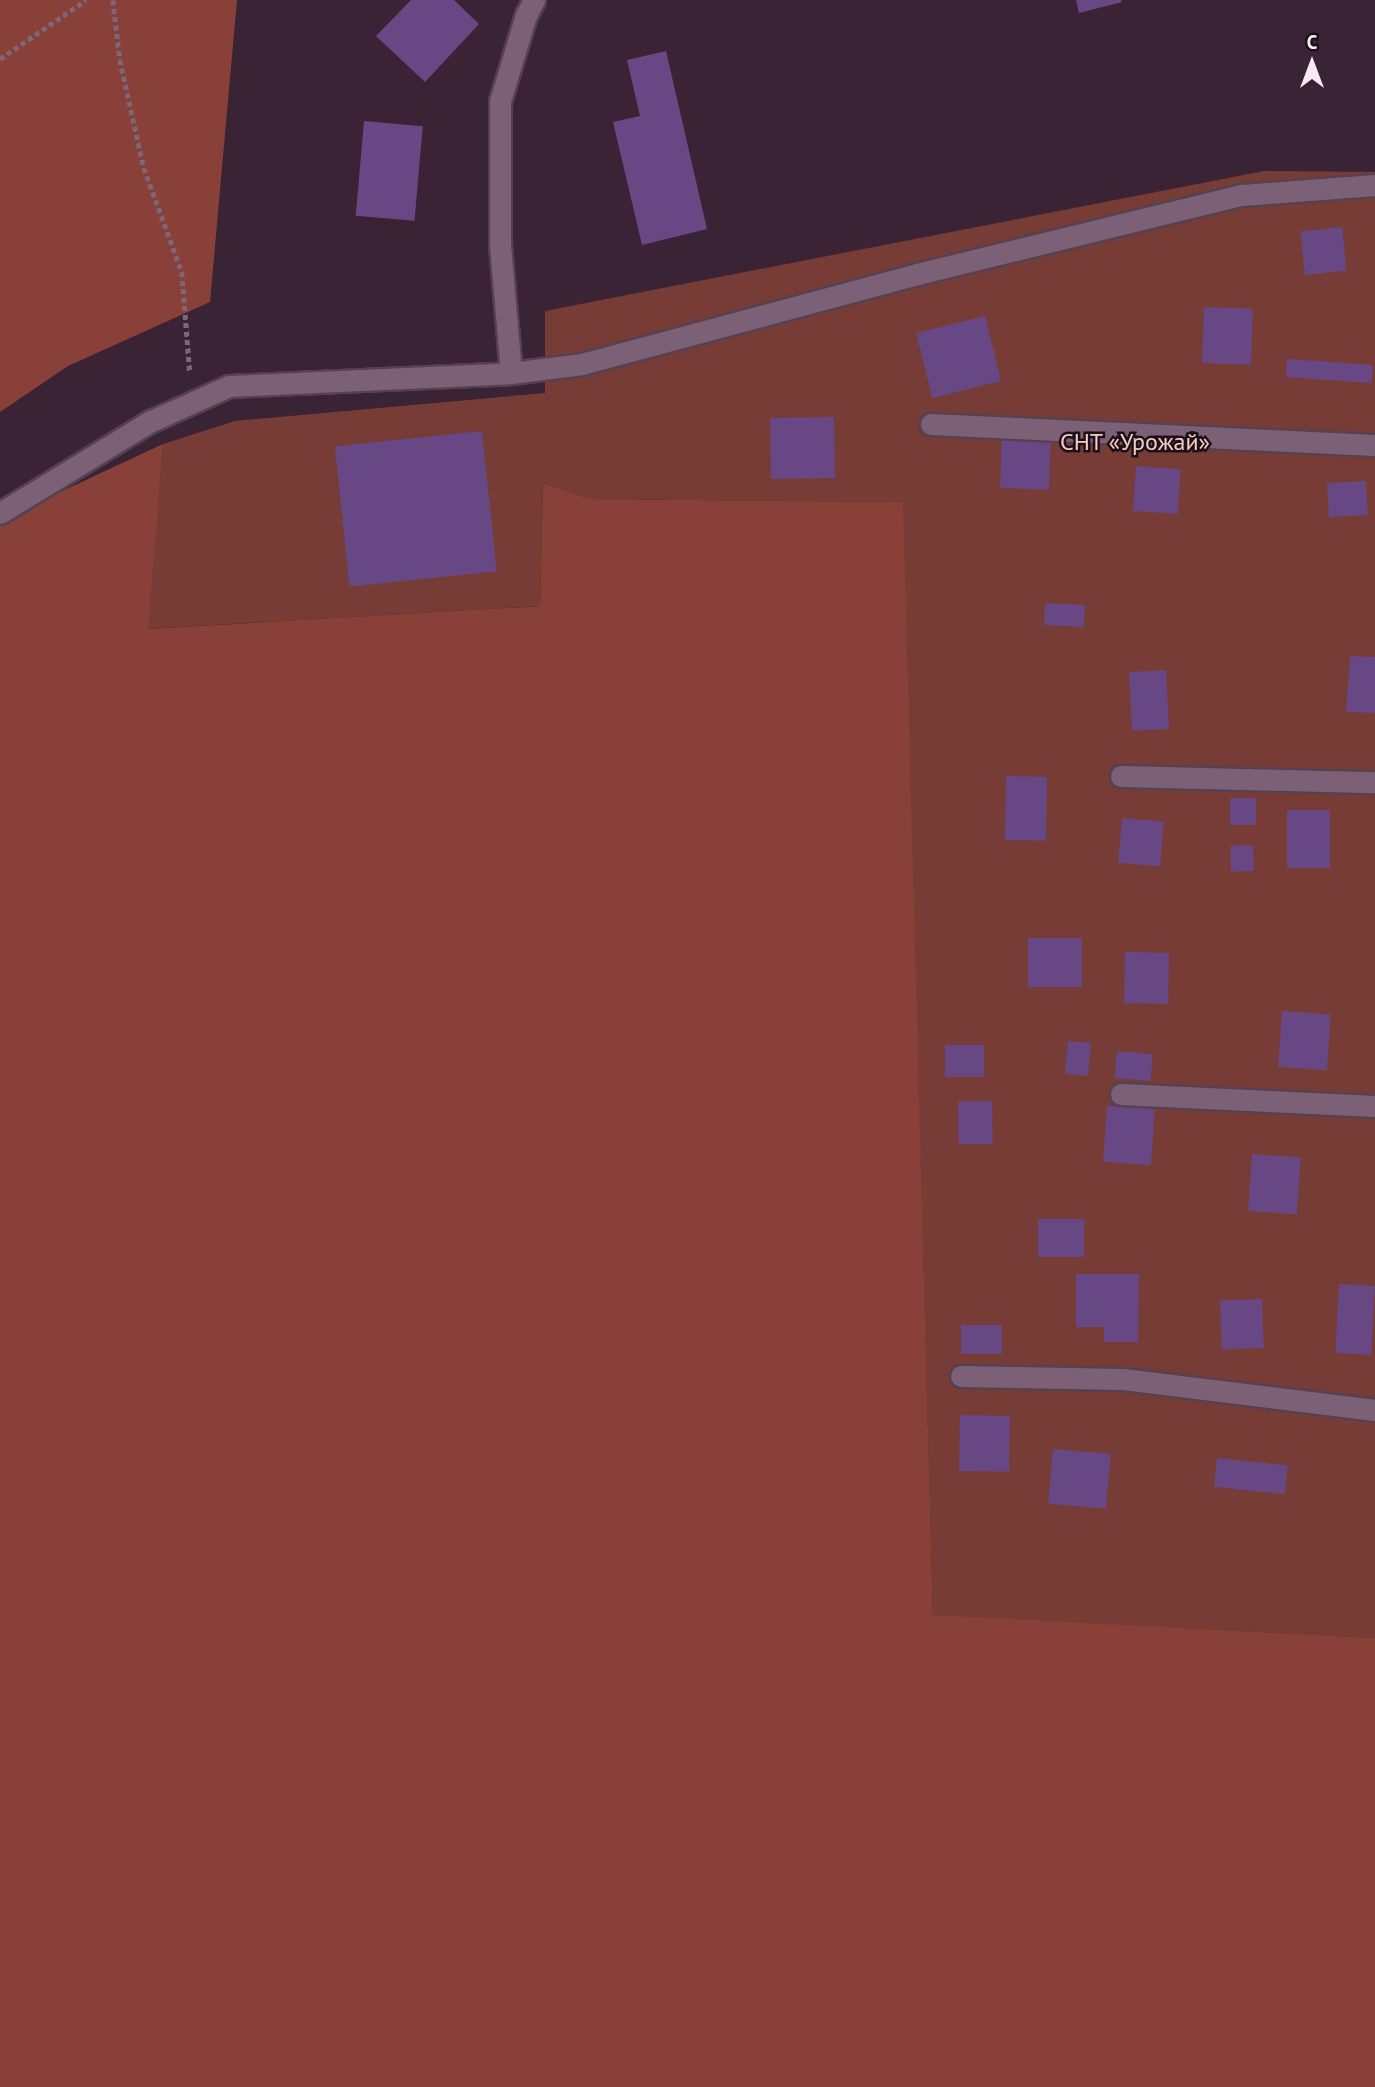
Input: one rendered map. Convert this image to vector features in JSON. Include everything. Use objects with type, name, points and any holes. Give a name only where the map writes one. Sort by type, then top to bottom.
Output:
[{"type":"street","points":[[511,373],[500,244],[500,101],[526,15],[534,0]]},
{"type":"street","points":[[0,513],[151,421],[229,386],[242,383],[511,373],[582,364],[917,274],[1242,195],[1375,185]]},
{"type":"street","points":[[930,424],[1375,445]]},
{"type":"street","points":[[1121,776],[1375,782]]},
{"type":"street","points":[[1121,1094],[1375,1106]]},
{"type":"street","points":[[961,1377],[1123,1379],[1375,1410]]},
{"type":"path","points":[[0,58],[86,0]]},
{"type":"path","points":[[113,0],[120,60],[144,168],[182,272],[192,402]]},
{"type":"green space","name":"СНТ «Урожай»","points":[[1264,171],[1375,172],[1375,1638],[933,1616],[902,502],[589,499],[543,483],[540,606],[147,629],[163,444],[235,421],[545,393],[545,311]]},
{"type":"shaded area","points":[[0,0],[237,0],[210,302],[68,366],[0,412]]},
{"type":"shaded area","points":[[163,444],[148,629],[540,606],[543,483],[589,499],[903,502],[933,1615],[1375,1638],[1375,2087],[0,2087],[0,520]]},
{"type":"building","points":[[411,0],[454,0],[479,24],[425,82],[376,36]]},
{"type":"building","points":[[1076,0],[1121,0],[1122,2],[1079,13]]},
{"type":"building","points":[[666,51],[707,229],[642,245],[613,122],[640,116],[627,60]]},
{"type":"building","points":[[364,121],[423,126],[414,221],[356,216]]},
{"type":"building","points":[[1342,227],[1347,271],[1305,275],[1300,231]]},
{"type":"building","points":[[1204,307],[1253,309],[1251,365],[1202,363]]},
{"type":"building","points":[[985,316],[1001,381],[932,398],[916,333]]},
{"type":"building","points":[[1287,359],[1373,365],[1372,383],[1286,377]]},
{"type":"building","points":[[834,417],[835,478],[771,479],[770,418]]},
{"type":"building","points":[[482,431],[497,571],[350,587],[335,446]]},
{"type":"building","points":[[1002,432],[1051,434],[1049,490],[1000,488]]},
{"type":"building","points":[[1136,466],[1181,469],[1178,514],[1133,511]]},
{"type":"building","points":[[1366,481],[1368,515],[1329,517],[1327,483]]},
{"type":"building","points":[[1045,603],[1085,605],[1084,627],[1044,625]]},
{"type":"building","points":[[1350,656],[1375,657],[1375,713],[1346,712]]},
{"type":"building","points":[[1166,670],[1169,729],[1132,731],[1129,672]]},
{"type":"building","points":[[1006,776],[1047,777],[1046,841],[1005,840]]},
{"type":"building","points":[[1230,798],[1256,798],[1256,825],[1230,825]]},
{"type":"building","points":[[1287,810],[1330,810],[1330,868],[1287,868]]},
{"type":"building","points":[[1122,818],[1164,822],[1160,866],[1118,863]]},
{"type":"building","points":[[1253,845],[1254,871],[1231,872],[1230,846]]},
{"type":"building","points":[[1028,938],[1082,938],[1082,987],[1028,987]]},
{"type":"building","points":[[1125,952],[1169,953],[1168,1004],[1124,1003]]},
{"type":"building","points":[[1282,1011],[1331,1014],[1327,1070],[1278,1067]]},
{"type":"building","points":[[1068,1041],[1091,1043],[1088,1076],[1065,1074]]},
{"type":"building","points":[[945,1045],[984,1045],[984,1077],[945,1077]]},
{"type":"building","points":[[1117,1051],[1153,1054],[1151,1081],[1115,1078]]},
{"type":"building","points":[[992,1101],[993,1144],[959,1145],[958,1102]]},
{"type":"building","points":[[1107,1106],[1155,1109],[1151,1165],[1103,1162]]},
{"type":"building","points":[[1252,1154],[1301,1157],[1297,1214],[1248,1211]]},
{"type":"building","points":[[1038,1219],[1084,1219],[1084,1257],[1038,1257]]},
{"type":"building","points":[[1076,1274],[1139,1274],[1138,1342],[1104,1342],[1104,1327],[1076,1327]]},
{"type":"building","points":[[1339,1284],[1375,1286],[1371,1355],[1335,1353]]},
{"type":"building","points":[[1262,1299],[1264,1348],[1222,1349],[1220,1300]]},
{"type":"building","points":[[961,1325],[1002,1325],[1002,1354],[961,1354]]},
{"type":"building","points":[[960,1415],[1010,1416],[1009,1472],[959,1471]]},
{"type":"building","points":[[1053,1449],[1111,1454],[1106,1509],[1048,1504]]},
{"type":"building","points":[[1217,1458],[1288,1465],[1285,1494],[1214,1487]]}]
